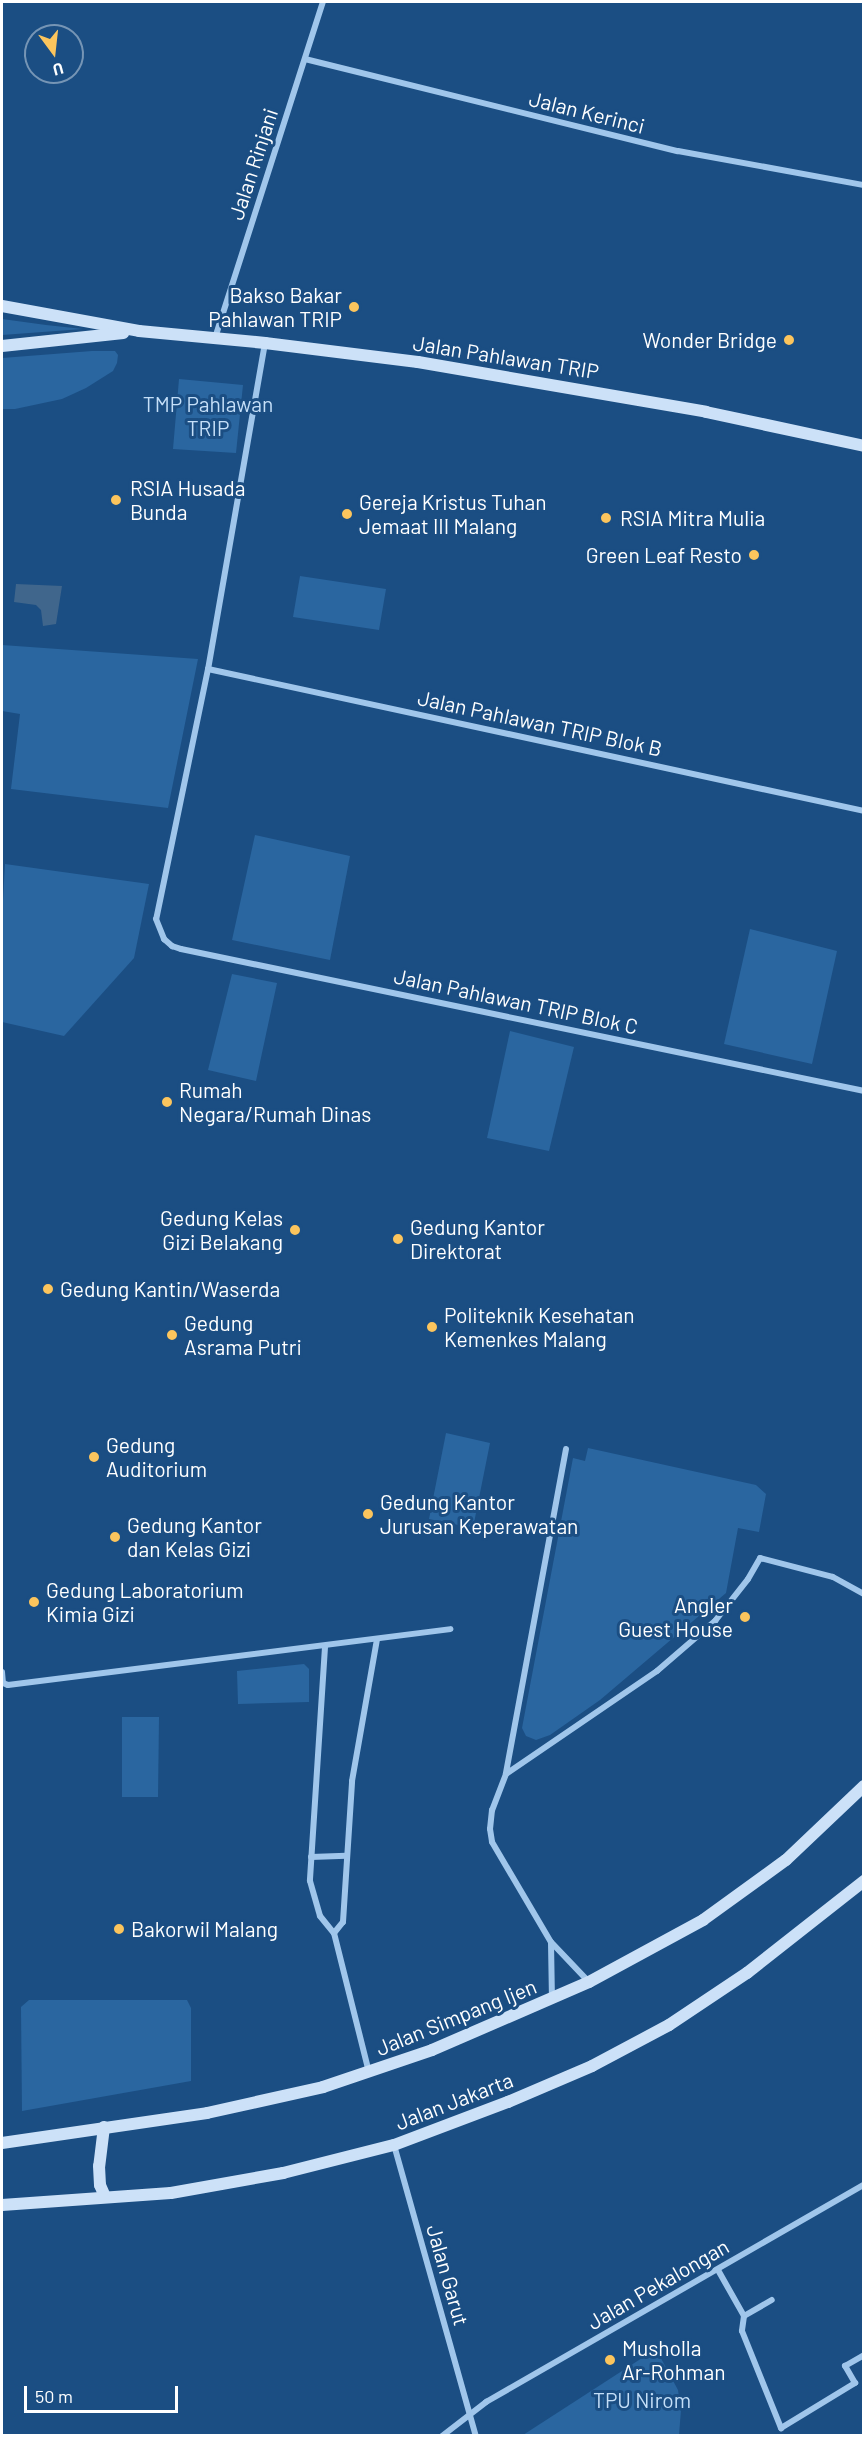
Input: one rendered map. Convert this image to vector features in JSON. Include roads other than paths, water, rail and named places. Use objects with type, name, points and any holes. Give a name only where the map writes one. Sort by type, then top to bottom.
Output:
[{"type":"main road","name":"Jalan Pahlawan TRIP","points":[[2,306],[139,331],[265,343],[418,362],[706,412],[864,446]]},
{"type":"main road","name":"Jalan Pahlawan TRIP","points":[[2,346],[139,331]]},
{"type":"main road","name":"Jalan Simpang Ijen","points":[[2,2143],[207,2113],[323,2087],[432,2050],[589,1982],[703,1920],[786,1860],[864,1786]]},
{"type":"main road","name":"Jalan Jakarta","points":[[2,2205],[171,2193],[272,2175],[394,2145],[507,2102],[592,2066],[669,2025],[747,1973],[864,1881]]},
{"type":"main road","points":[[104,2127],[99,2166],[100,2185],[105,2197]]},
{"type":"street","name":"Jalan Rinjani","points":[[215,338],[323,2]]},
{"type":"street","name":"Jalan Kerinci","points":[[305,59],[678,151],[864,185]]},
{"type":"street","points":[[208,669],[265,343]]},
{"type":"street","name":"Jalan Pahlawan TRIP Blok B","points":[[208,669],[864,811]]},
{"type":"street","name":"Jalan Pahlawan TRIP Blok C","points":[[208,669],[156,918],[164,939],[172,946],[864,1091]]},
{"type":"street","points":[[566,1449],[506,1774],[492,1810],[492,1842],[551,1942],[589,1982]]},
{"type":"street","points":[[506,1774],[657,1671],[715,1621],[748,1579],[760,1558],[833,1578],[864,1594]]},
{"type":"street","points":[[2,1672],[3,1683],[8,1685],[325,1647],[450,1629]]},
{"type":"street","points":[[334,1933],[343,1922],[352,1781],[377,1639]]},
{"type":"street","points":[[325,1647],[310,1881],[320,1916],[334,1933],[369,2072]]},
{"type":"street","points":[[311,1857],[346,1856]]},
{"type":"street","points":[[551,1942],[552,1999]]},
{"type":"street","name":"Jalan Garut","points":[[394,2145],[476,2436]]},
{"type":"street","name":"Jalan Pekalongan","points":[[442,2436],[486,2402],[864,2185]]},
{"type":"street","points":[[718,2270],[744,2316],[742,2331],[781,2428],[855,2383],[845,2366],[864,2355]]},
{"type":"street","points":[[744,2316],[772,2300]]},
{"type":"place","name":"Bakso Bakar Pahlawan TRIP","points":[[354,307]]},
{"type":"place","name":"Wonder Bridge","points":[[789,340]]},
{"type":"place","name":"RSIA Husada Bunda","points":[[116,500]]},
{"type":"place","name":"Gereja Kristus Tuhan Jemaat III Malang","points":[[347,514]]},
{"type":"place","name":"RSIA Mitra Mulia","points":[[606,518]]},
{"type":"place","name":"Green Leaf Resto","points":[[754,555]]},
{"type":"place","name":"Rumah Negara/Rumah Dinas","points":[[167,1102]]},
{"type":"place","name":"Gedung Kelas Gizi Belakang","points":[[295,1230]]},
{"type":"place","name":"Gedung Kantor Direktorat","points":[[398,1239]]},
{"type":"place","name":"Gedung Kantin/Waserda","points":[[48,1289]]},
{"type":"place","name":"Politeknik Kesehatan Kemenkes Malang","points":[[432,1327]]},
{"type":"place","name":"Gedung Asrama Putri","points":[[172,1335]]},
{"type":"place","name":"Gedung Auditorium","points":[[94,1457]]},
{"type":"place","name":"Gedung Kantor Jurusan Keperawatan","points":[[368,1514]]},
{"type":"place","name":"Gedung Kantor dan Kelas Gizi","points":[[115,1537]]},
{"type":"place","name":"Gedung Laboratorium Kimia Gizi","points":[[34,1602]]},
{"type":"place","name":"Angler Guest House","points":[[745,1617]]},
{"type":"place","name":"Bakorwil Malang","points":[[119,1929]]},
{"type":"place","name":"Musholla Ar-Rohman","points":[[610,2360]]},
{"type":"park label","name":"TMP Pahlawan TRIP","points":[[208,416]]},
{"type":"park label","name":"TPU Nirom","points":[[642,2400]]}]
